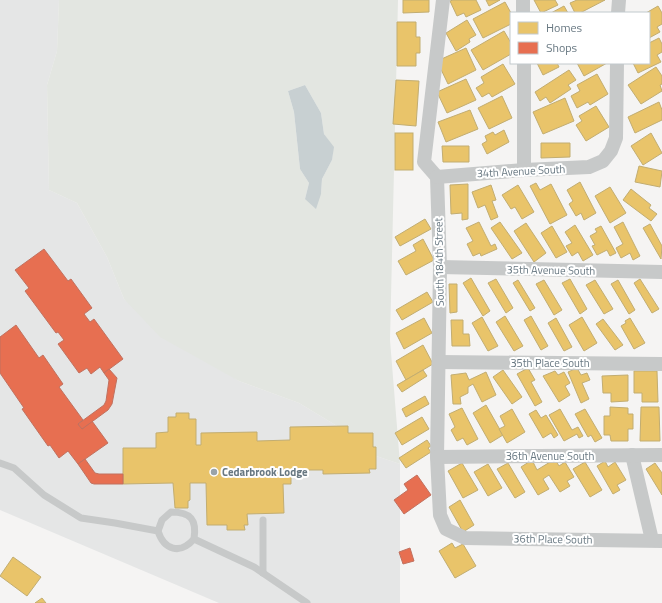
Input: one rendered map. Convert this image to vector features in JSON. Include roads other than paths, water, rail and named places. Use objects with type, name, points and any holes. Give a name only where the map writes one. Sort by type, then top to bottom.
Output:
[{"type":"street","points":[[437,177],[424,162],[443,0]]},
{"type":"street","points":[[523,0],[524,12]]},
{"type":"street","points":[[618,12],[619,0]]},
{"type":"street","points":[[524,64],[524,170]]},
{"type":"street","name":"34th Avenue South","points":[[437,177],[524,170],[589,168],[603,161],[611,151],[616,138],[618,64]]},
{"type":"street","name":"South 184th Street","points":[[437,177],[440,267],[437,457],[440,514],[446,529]]},
{"type":"street","name":"35th Avenue South","points":[[440,267],[662,272]]},
{"type":"street","name":"35th Place South","points":[[439,362],[662,364]]},
{"type":"street","points":[[632,455],[657,540]]},
{"type":"street","name":"36th Avenue South","points":[[437,457],[662,455]]},
{"type":"street","name":"36th Place South","points":[[446,529],[464,538],[657,540]]},
{"type":"lane","points":[[0,463],[14,468],[44,495],[81,518],[115,522],[158,531]]},
{"type":"lane","points":[[171,512],[181,512],[191,517],[195,523],[194,539],[182,548],[172,548],[165,544],[158,531],[162,520],[171,512]]},
{"type":"lane","points":[[263,520],[263,573]]},
{"type":"lane","points":[[194,539],[248,564],[307,603]]},
{"type":"place","name":"Cedarbrook Lodge","points":[[214,472]]}]
